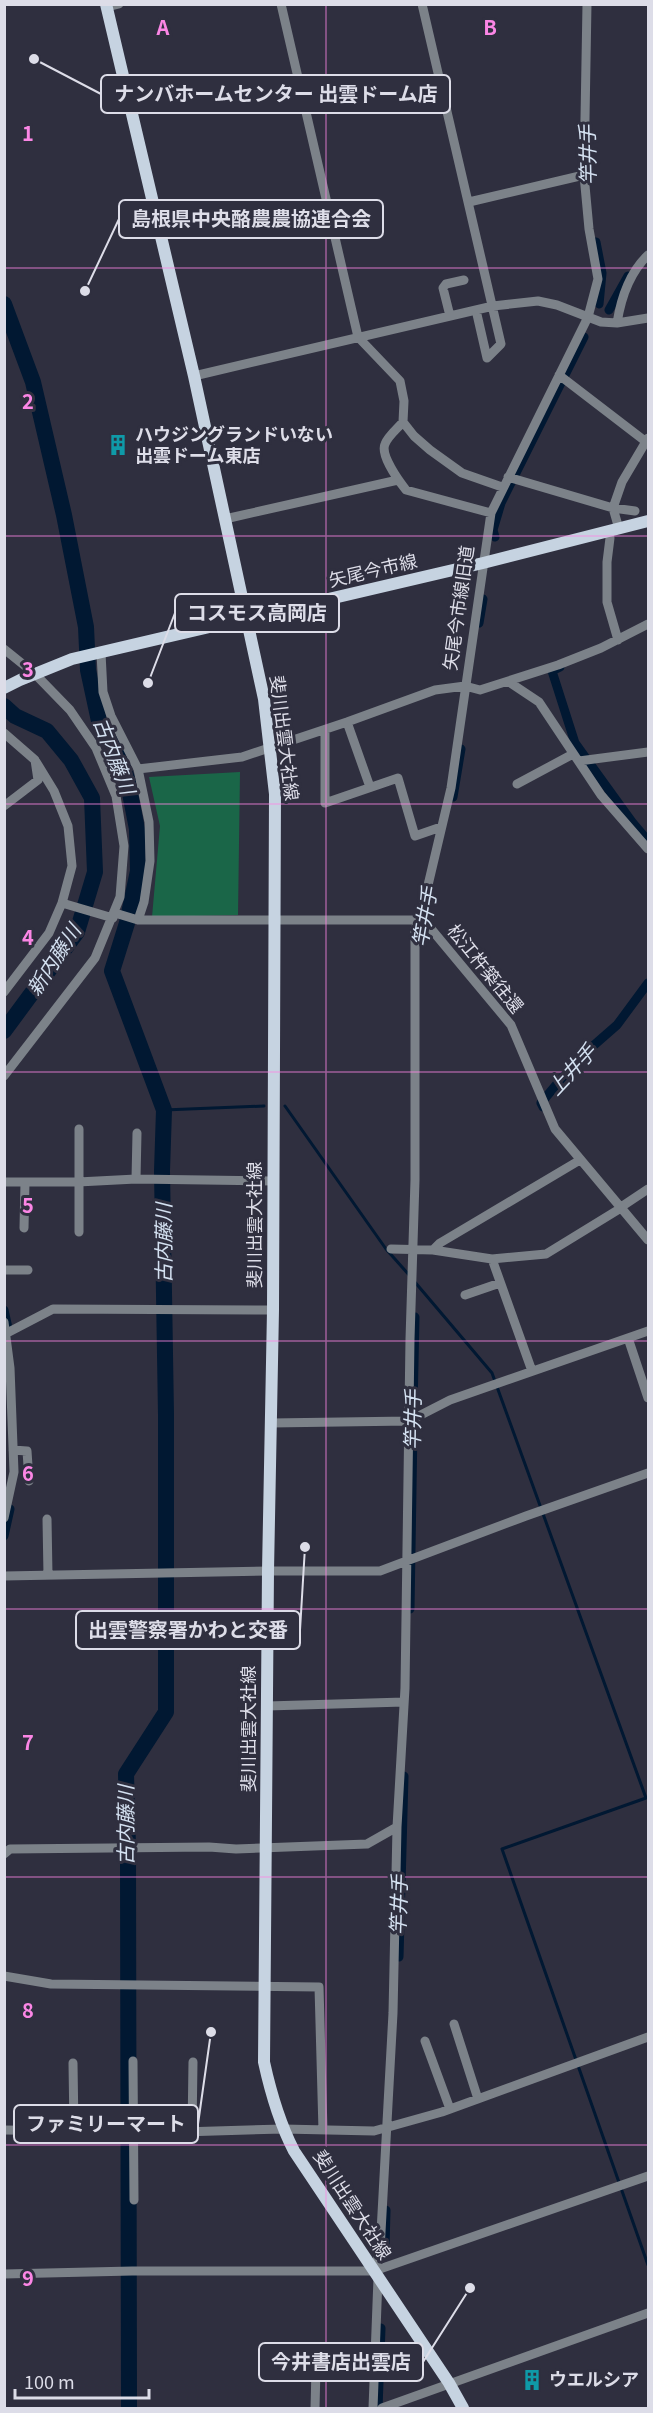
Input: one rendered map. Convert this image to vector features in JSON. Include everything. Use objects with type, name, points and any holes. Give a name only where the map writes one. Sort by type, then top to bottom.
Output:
[{"type":"main road","name":"斐川出雲大社線","points":[[111,5],[264,699],[275,794],[273,1310],[263,1987],[264,2062],[271,2095],[283,2129],[294,2151],[449,2383],[463,2409]]},
{"type":"main road","name":"矢尾今市線","points":[[4,688],[72,659],[483,563],[648,521]]},
{"type":"street","points":[[281,4],[358,337],[400,381],[404,401],[403,422],[384,444],[384,452],[398,480],[406,490],[491,513]]},
{"type":"street","points":[[422,4],[501,344],[487,358],[476,310]]},
{"type":"street","points":[[587,4],[584,175],[589,229],[598,279],[588,317]]},
{"type":"street","points":[[469,202],[584,175]]},
{"type":"street","points":[[617,323],[621,297],[648,255]]},
{"type":"street","points":[[450,316],[443,288],[446,284],[464,280]]},
{"type":"street","points":[[194,376],[493,306],[538,301],[557,304],[601,322],[617,323],[648,318]]},
{"type":"street","name":"矢尾今市線旧道","points":[[138,769],[242,757],[325,730],[413,697],[435,690],[465,686],[491,513],[588,317]]},
{"type":"street","points":[[559,375],[647,440],[622,482],[613,508],[614,530],[610,538],[607,562],[607,602],[618,640]]},
{"type":"street","points":[[403,422],[429,450],[462,473],[502,487]]},
{"type":"street","points":[[508,477],[613,508],[635,511]]},
{"type":"street","points":[[225,519],[398,480]]},
{"type":"street","points":[[373,2409],[376,2274],[380,2250],[393,2013],[397,1827],[404,1702],[416,1180],[415,928],[419,921],[451,788],[465,686],[480,690],[509,682],[618,640],[648,624]]},
{"type":"street","points":[[4,649],[35,674],[70,710],[96,748],[116,796],[124,846],[120,897],[95,958],[4,1076]]},
{"type":"street","points":[[101,653],[103,692],[111,716],[138,769],[149,822],[150,861],[144,902],[138,920]]},
{"type":"street","points":[[509,682],[539,702],[602,795],[648,849]]},
{"type":"street","points":[[347,722],[370,787]]},
{"type":"street","points":[[325,730],[325,803],[398,778],[415,836],[441,827]]},
{"type":"street","points":[[4,733],[35,760],[54,791],[68,826],[72,866],[62,903],[49,933],[4,992]]},
{"type":"street","points":[[517,784],[576,758],[648,752]]},
{"type":"street","points":[[4,806],[38,780],[35,760]]},
{"type":"street","points":[[62,903],[138,920],[419,921]]},
{"type":"street","name":"松江杵築往還","points":[[419,921],[427,924],[510,1025],[555,1129],[648,1240]]},
{"type":"street","points":[[79,1129],[79,1232]]},
{"type":"street","points":[[136,1179],[137,1133]]},
{"type":"street","points":[[434,1250],[440,1243],[580,1160]]},
{"type":"street","points":[[4,1182],[136,1179],[273,1181]]},
{"type":"street","points":[[24,1228],[25,1182]]},
{"type":"street","points":[[391,1250],[434,1250],[492,1259],[546,1254],[648,1189]]},
{"type":"street","points":[[492,1259],[532,1371]]},
{"type":"street","points":[[4,1270],[28,1270]]},
{"type":"street","points":[[465,1295],[500,1283]]},
{"type":"street","points":[[7,1333],[53,1309],[273,1310]]},
{"type":"street","points":[[4,1322],[7,1333],[8,1424],[15,1472],[4,1518]]},
{"type":"street","points":[[271,1423],[409,1421],[450,1400],[648,1331]]},
{"type":"street","points":[[628,1338],[648,1398]]},
{"type":"street","points":[[13,1450],[27,1451],[30,1481]]},
{"type":"street","points":[[4,1576],[380,1571],[648,1473]]},
{"type":"street","points":[[48,1519],[48,1575]]},
{"type":"street","points":[[267,1706],[404,1702]]},
{"type":"street","points":[[4,1854],[10,1849],[367,1844],[397,1827]]},
{"type":"street","points":[[4,1976],[51,1984],[320,1987],[323,2130]]},
{"type":"street","points":[[454,2024],[478,2099]]},
{"type":"street","points":[[4,2130],[386,2129],[450,2109],[648,2037]]},
{"type":"street","points":[[425,2041],[450,2109]]},
{"type":"street","points":[[133,2061],[134,2200]]},
{"type":"street","points":[[192,2131],[193,2062]]},
{"type":"street","points":[[73,2063],[74,2130]]},
{"type":"street","points":[[4,2274],[132,2271],[376,2274],[648,2176]]},
{"type":"street","points":[[382,2409],[648,2313]]},
{"type":"street","points":[[315,2409],[316,2367]]},
{"type":"green space","points":[[240,772],[238,915],[152,917],[160,826],[149,777]]},
{"type":"waterway","name":"竿井手","points":[[596,242],[602,273],[599,304]]},
{"type":"waterway","points":[[609,310],[628,276]]},
{"type":"waterway","name":"古内藤川","points":[[4,304],[33,382],[64,515],[86,627],[88,670],[99,721],[116,751],[127,778],[137,829],[138,871],[127,923],[112,971],[164,1110],[162,1171],[166,1415],[166,1712],[126,1774],[129,2408]]},
{"type":"waterway","name":"竿井手","points":[[495,537],[493,530],[501,503],[584,337]]},
{"type":"waterway","name":"竿井手","points":[[479,623],[483,599]]},
{"type":"waterway","name":"上井手","points":[[560,667],[552,671],[575,743],[648,841]]},
{"type":"waterway","name":"新内藤川","points":[[4,706],[15,716],[47,731],[71,760],[92,798],[95,872],[77,932],[4,1031]]},
{"type":"waterway","name":"竿井手","points":[[453,797],[461,749]]},
{"type":"waterway","name":"上井手","points":[[543,1107],[541,1103],[577,1060],[617,1025],[648,983]]},
{"type":"waterway","points":[[164,1110],[264,1106]]},
{"type":"waterway","points":[[285,1106],[386,1249],[410,1276]]},
{"type":"waterway","points":[[414,1281],[492,1373],[646,1798],[502,1849],[648,2265]]},
{"type":"waterway","points":[[4,1310],[8,1328]]},
{"type":"waterway","name":"竿井手","points":[[413,1408],[415,1317]]},
{"type":"waterway","name":"竿井手","points":[[410,1609],[413,1428]]},
{"type":"waterway","points":[[4,1536],[10,1509]]},
{"type":"waterway","name":"竿井手","points":[[399,1957],[404,1776]]},
{"type":"waterway","name":"竿井手","points":[[385,2247],[386,2210]]},
{"type":"waterway","name":"竿井手","points":[[378,2408],[381,2328]]},
{"type":"place","name":"ナンバホームセンター 出雲ドーム店","points":[[34,59]]},
{"type":"place","name":"島根県中央酪農農協連合会","points":[[85,291]]},
{"type":"place","name":"ハウジングランドいない 出雲ドーム東店","points":[[118,445]]},
{"type":"place","name":"コスモス高岡店","points":[[148,683]]},
{"type":"place","name":"出雲警察署かわと交番","points":[[305,1547]]},
{"type":"place","name":"ファミリーマート","points":[[211,2032]]},
{"type":"place","name":"今井書店出雲店","points":[[470,2288]]},
{"type":"place","name":"ウエルシア","points":[[532,2380]]}]
